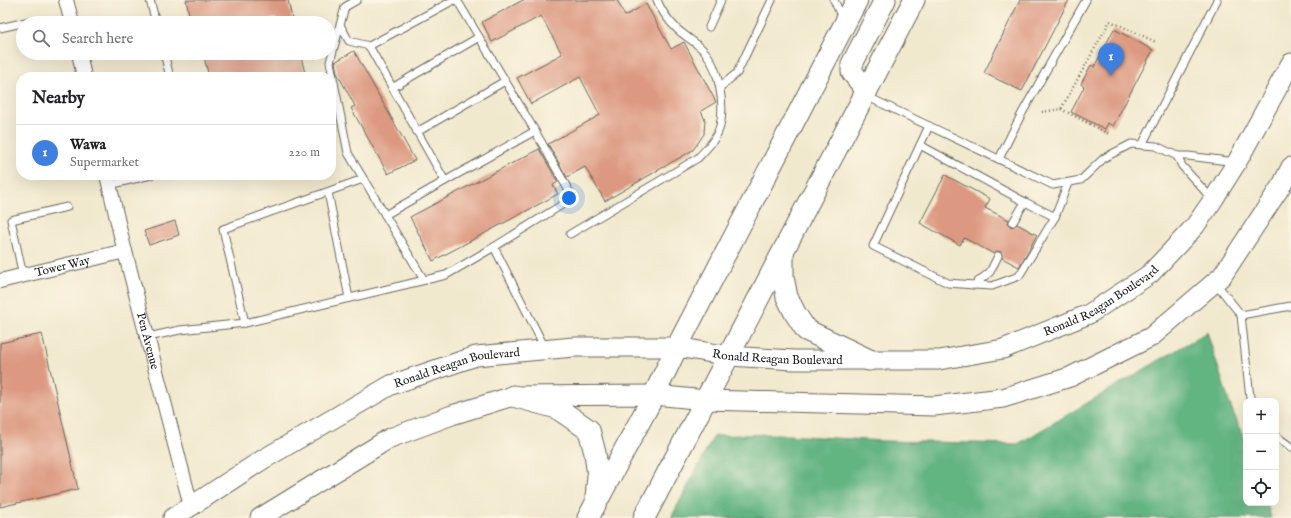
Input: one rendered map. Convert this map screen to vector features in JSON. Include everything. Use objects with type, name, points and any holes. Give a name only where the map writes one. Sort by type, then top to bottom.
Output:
[{"type":"main road","points":[[592,511],[654,395],[677,347],[857,0]]},
{"type":"main road","points":[[866,93],[852,72],[852,64],[885,0]]},
{"type":"main road","points":[[644,518],[914,0]]},
{"type":"main road","name":"Ronald Reagan Boulevard","points":[[173,518],[193,512],[262,460],[391,385],[476,356],[574,347],[677,347],[729,356],[794,360],[939,360],[1003,349],[1089,314],[1150,274],[1196,226],[1237,162],[1291,63]]},
{"type":"main road","points":[[260,518],[390,438],[452,415],[513,396],[654,395],[706,400],[934,406],[1004,398],[1070,378],[1151,337],[1222,276],[1283,183],[1291,167]]},
{"type":"main road","points":[[783,252],[783,277],[787,297],[806,330],[869,360]]},
{"type":"main road","points":[[513,396],[557,408],[589,430],[595,453],[598,476],[592,511]]},
{"type":"street","points":[[66,0],[70,16]]},
{"type":"street","points":[[80,60],[83,72]]},
{"type":"street","name":"Pen Avenue","points":[[108,180],[193,512]]},
{"type":"street","name":"Tower Way","points":[[0,281],[125,251]]},
{"type":"lane","points":[[150,0],[154,16]]},
{"type":"lane","points":[[336,40],[345,6],[357,0]]},
{"type":"lane","points":[[340,25],[349,41],[369,46],[454,0]]},
{"type":"lane","points":[[148,337],[180,330],[245,323],[446,275],[574,198],[457,0]]},
{"type":"lane","points":[[570,234],[698,158],[714,141],[720,126],[722,110],[720,87],[714,65],[705,51],[676,28],[661,9],[657,0]]},
{"type":"lane","points":[[709,27],[721,0]]},
{"type":"lane","points":[[720,87],[737,73],[772,0]]},
{"type":"lane","points":[[834,0],[845,24]]},
{"type":"lane","points":[[999,159],[1021,115],[1086,0]]},
{"type":"lane","points":[[1142,145],[1217,0]]},
{"type":"lane","points":[[0,28],[16,24]]},
{"type":"lane","points":[[392,88],[479,37]]},
{"type":"lane","points":[[369,46],[444,180]]},
{"type":"lane","points":[[166,60],[169,72]]},
{"type":"lane","points":[[331,60],[332,72]]},
{"type":"lane","points":[[417,132],[506,81]]},
{"type":"lane","points":[[336,92],[348,153],[424,280]]},
{"type":"lane","points":[[866,93],[928,126],[1053,186],[1081,180],[1104,158],[1131,144],[1156,146],[1176,156],[1237,162]]},
{"type":"lane","points":[[928,126],[873,246],[948,283],[974,286],[992,286],[1019,276],[1055,216],[1068,183]]},
{"type":"lane","points":[[385,215],[444,180],[535,131]]},
{"type":"lane","points":[[920,145],[1025,202],[1055,216]]},
{"type":"lane","points":[[1176,156],[1182,166],[1213,200]]},
{"type":"lane","points":[[245,323],[223,229],[363,179]]},
{"type":"lane","points":[[328,192],[349,298]]},
{"type":"lane","points":[[1013,222],[1025,202]]},
{"type":"lane","points":[[23,276],[11,220],[67,207]]},
{"type":"lane","points":[[494,247],[545,349]]},
{"type":"lane","points":[[974,286],[990,272],[998,256]]},
{"type":"lane","points":[[1214,282],[1241,315],[1250,398]]},
{"type":"lane","points":[[1241,315],[1291,306]]},
{"type":"lane","points":[[1279,438],[1291,447]]},
{"type":"path","points":[[1061,109],[1110,21],[1156,42]]},
{"type":"path","points":[[1042,112],[1061,109],[1109,134]]},
{"type":"green space","points":[[1207,332],[1229,402],[1243,436],[1243,506],[1268,506],[1271,518],[671,518],[714,436],[771,434],[882,441],[1018,444]]},
{"type":"building","points":[[186,0],[288,0],[291,16],[189,16]]},
{"type":"building","points":[[523,0],[617,0],[625,16],[646,4],[671,49],[684,42],[716,102],[701,111],[705,120],[704,134],[693,150],[605,201],[585,167],[567,177],[548,144],[600,115],[580,77],[531,104],[517,78],[562,54],[541,16],[492,42],[482,22]]},
{"type":"building","points":[[1020,0],[1069,0],[1022,91],[984,73]]},
{"type":"building","points":[[1114,29],[1153,50],[1113,126],[1108,123],[1105,129],[1071,112],[1084,87],[1081,84],[1091,65],[1094,67]]},
{"type":"building","points":[[354,51],[415,160],[388,174],[351,108],[355,106],[337,73],[335,62]]},
{"type":"building","points":[[205,60],[302,60],[305,72],[208,72]]},
{"type":"building","points":[[539,149],[558,182],[553,185],[558,194],[433,261],[410,217]]},
{"type":"building","points":[[945,175],[990,199],[985,208],[1009,220],[1008,224],[1010,226],[1013,227],[1017,224],[1037,235],[1019,267],[1002,258],[1000,251],[994,254],[964,238],[960,245],[920,223]]},
{"type":"building","points":[[175,221],[179,235],[149,245],[144,231]]},
{"type":"building","points":[[42,334],[78,489],[0,507],[0,343]]},
{"type":"place","name":"Wawa","points":[[1111,76]]}]
